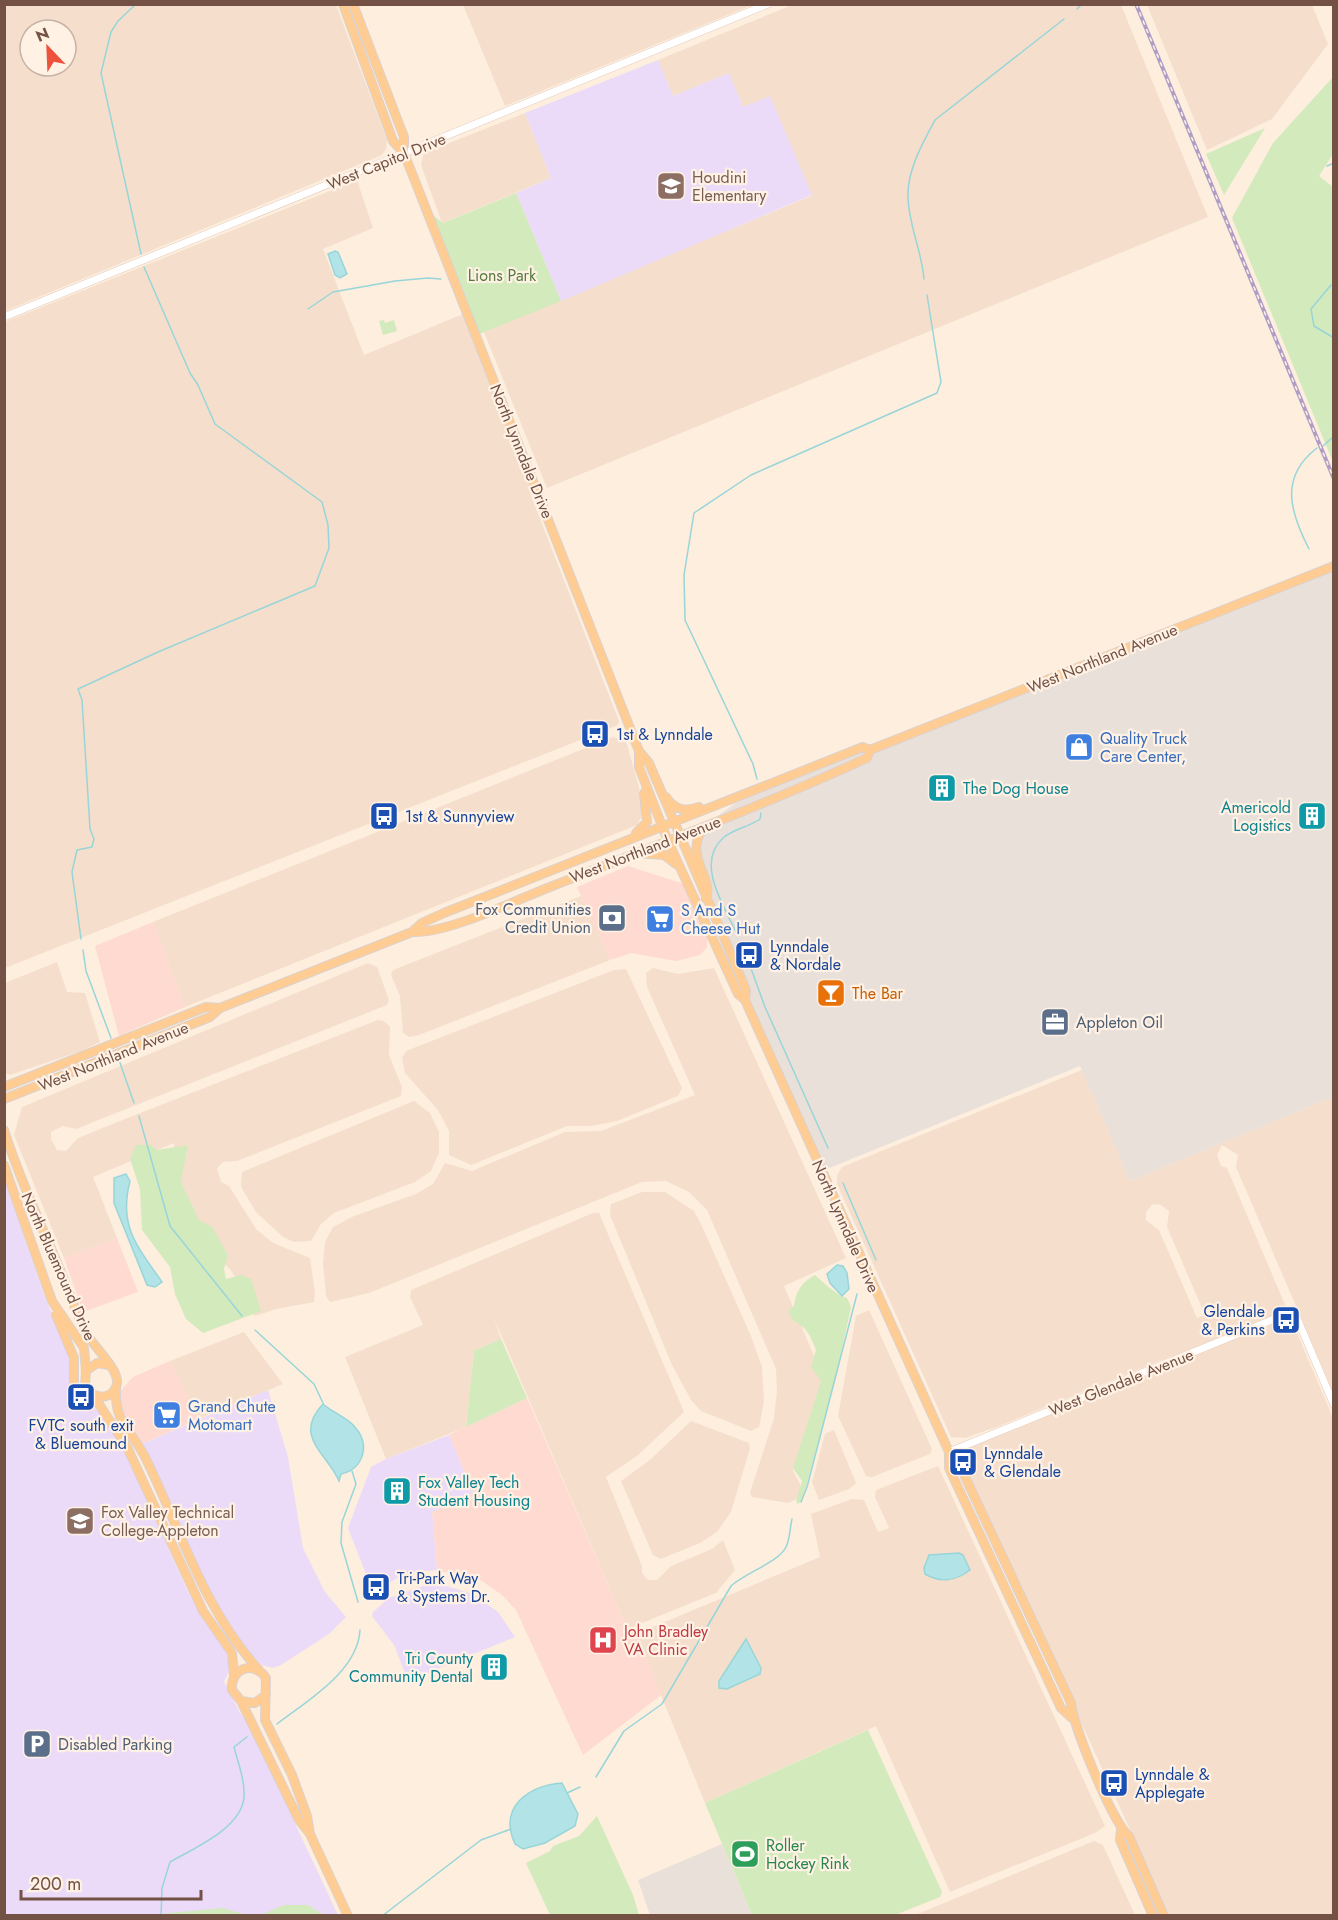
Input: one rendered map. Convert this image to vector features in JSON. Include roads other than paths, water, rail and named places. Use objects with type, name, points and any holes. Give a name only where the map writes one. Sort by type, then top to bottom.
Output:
[{"type":"main road","name":"North Lynndale Drive","points":[[343,4],[393,141],[404,153],[639,751],[649,763],[746,990],[745,1000]]},
{"type":"main road","name":"North Lynndale Drive","points":[[353,4],[404,137],[404,153]]},
{"type":"main road","name":"West Northland Avenue","points":[[4,1099],[210,1017],[220,1008],[412,932],[422,922],[444,913],[863,747],[870,750],[1334,566]]},
{"type":"main road","name":"West Northland Avenue","points":[[412,932],[426,933],[488,911],[679,837],[821,779],[867,758],[870,750]]},
{"type":"main road","name":"North Lynndale Drive","points":[[639,751],[639,767],[679,866],[738,994],[745,1000],[949,1452],[959,1464],[1071,1703],[1072,1718],[1121,1830],[1120,1840],[1153,1916]]},
{"type":"main road","points":[[626,841],[641,830],[646,822],[644,794],[647,788]]},
{"type":"main road","points":[[661,793],[675,807],[688,810],[733,794],[742,796]]},
{"type":"main road","points":[[704,827],[697,836],[695,847],[698,864],[709,892],[706,899]]},
{"type":"main road","points":[[636,853],[664,855],[679,866]]},
{"type":"main road","name":"West Northland Avenue","points":[[4,1087],[206,1007],[220,1008]]},
{"type":"main road","points":[[4,1081],[15,1083]]},
{"type":"main road","name":"North Bluemound Drive","points":[[4,1130],[22,1183],[85,1331],[110,1365]]},
{"type":"main road","name":"North Bluemound Drive","points":[[4,1165],[52,1301],[84,1348],[86,1371]]},
{"type":"main road","points":[[52,1301],[74,1358],[74,1382]]},
{"type":"main road","points":[[310,1834],[308,1816],[292,1775],[266,1725],[264,1712],[268,1681],[228,1631],[207,1594],[145,1457],[116,1411],[117,1375],[110,1365],[97,1363],[86,1371],[85,1385],[127,1447],[203,1611],[232,1653],[234,1676],[232,1690],[241,1701],[299,1820],[310,1834],[348,1916]]},
{"type":"main road","points":[[93,1395],[106,1396],[116,1388]]},
{"type":"main road","points":[[234,1676],[245,1668],[259,1670]]},
{"type":"main road","points":[[241,1701],[255,1703],[266,1695]]},
{"type":"main road","name":"North Lynndale Drive","points":[[1121,1830],[1129,1836],[1164,1916]]},
{"type":"street","name":"West Capitol Drive","points":[[4,317],[768,4]]},
{"type":"street","name":"West Glendale Avenue","points":[[949,1452],[1294,1311],[1334,1405]]},
{"type":"water","points":[[338,252],[347,274],[340,278],[335,275],[328,254]]},
{"type":"water","points":[[126,1174],[130,1181],[127,1211],[132,1236],[162,1282],[155,1287],[147,1285],[114,1203],[114,1178]]},
{"type":"water","points":[[837,1265],[843,1266],[847,1273],[849,1289],[842,1296],[830,1283],[827,1274]]},
{"type":"water","points":[[323,1404],[351,1423],[362,1440],[360,1461],[355,1467],[341,1474],[339,1481],[315,1445],[312,1436],[311,1426],[314,1416]]},
{"type":"water","points":[[959,1553],[963,1555],[970,1570],[965,1574],[942,1580],[925,1574],[924,1568],[929,1555]]},
{"type":"water","points":[[746,1639],[761,1668],[760,1674],[727,1689],[719,1688],[719,1681]]},
{"type":"water","points":[[562,1783],[578,1814],[575,1826],[545,1843],[523,1849],[515,1844],[510,1819],[519,1801],[538,1789]]},
{"type":"waterway","points":[[136,4],[118,21],[111,32],[101,73],[141,254]]},
{"type":"waterway","points":[[1077,9],[1082,4]]},
{"type":"waterway","points":[[924,279],[910,217],[908,186],[917,157],[930,129],[935,120],[1064,19]]},
{"type":"waterway","points":[[1327,166],[1334,163]]},
{"type":"waterway","points":[[81,939],[72,872],[77,850],[92,847],[94,839],[90,829],[82,700],[78,689],[158,652],[315,586],[329,548],[328,525],[322,502],[215,424],[144,267]]},
{"type":"waterway","points":[[308,309],[333,292],[395,281],[441,279]]},
{"type":"waterway","points":[[1331,285],[1311,309],[1314,326],[1334,338]]},
{"type":"waterway","points":[[757,779],[753,764],[685,620],[684,575],[694,513],[751,475],[937,393],[941,382],[927,295]]},
{"type":"waterway","points":[[1323,446],[1334,436]]},
{"type":"waterway","points":[[1309,549],[1293,508],[1293,483],[1305,459],[1317,448]]},
{"type":"waterway","points":[[736,932],[714,885],[712,860],[715,848],[723,838],[760,819],[761,813]]},
{"type":"waterway","points":[[83,950],[86,971],[111,1038]]},
{"type":"waterway","points":[[749,963],[765,1007],[828,1148]]},
{"type":"waterway","points":[[119,1060],[134,1103]]},
{"type":"waterway","points":[[139,1116],[170,1226],[242,1316]]},
{"type":"waterway","points":[[843,1183],[876,1260]]},
{"type":"waterway","points":[[801,1502],[807,1487],[857,1294]]},
{"type":"waterway","points":[[255,1330],[314,1384],[323,1403]]},
{"type":"waterway","points":[[352,1471],[356,1484],[342,1522],[341,1543],[358,1602]]},
{"type":"waterway","points":[[596,1777],[624,1731],[662,1704],[731,1586],[769,1563],[786,1547],[792,1519]]},
{"type":"waterway","points":[[277,1724],[316,1695],[341,1671],[351,1659],[360,1630]]},
{"type":"waterway","points":[[161,1916],[162,1888],[170,1862],[215,1836],[235,1818],[241,1808],[244,1797],[243,1784],[234,1747],[247,1737]]},
{"type":"waterway","points":[[567,1793],[580,1787]]},
{"type":"waterway","points":[[382,1916],[481,1840],[511,1829]]},
{"type":"railway","points":[[1136,4],[1334,479]]},
{"type":"place","name":"Houdini Elementary","points":[[671,186]]},
{"type":"place","name":"1st & Lynndale","points":[[595,734]]},
{"type":"place","name":"Quality Truck Care Center,","points":[[1079,747]]},
{"type":"place","name":"The Dog House","points":[[942,788]]},
{"type":"place","name":"1st & Sunnyview","points":[[384,816]]},
{"type":"place","name":"Americold Logistics","points":[[1312,816]]},
{"type":"place","name":"Fox Communities Credit Union","points":[[612,918]]},
{"type":"place","name":"S And S Cheese Hut","points":[[660,919]]},
{"type":"place","name":"Lynndale & Nordale","points":[[749,955]]},
{"type":"place","name":"The Bar","points":[[831,993]]},
{"type":"place","name":"Appleton Oil","points":[[1055,1022]]},
{"type":"place","name":"Glendale & Perkins","points":[[1286,1320]]},
{"type":"place","name":"FVTC south exit & Bluemound","points":[[81,1397]]},
{"type":"place","name":"Grand Chute Motomart","points":[[167,1415]]},
{"type":"place","name":"Lynndale & Glendale","points":[[963,1462]]},
{"type":"place","name":"Fox Valley Tech Student Housing","points":[[397,1491]]},
{"type":"place","name":"Fox Valley Technical College-Appleton","points":[[80,1521]]},
{"type":"place","name":"Tri-Park Way & Systems Dr.","points":[[376,1587]]},
{"type":"place","name":"John Bradley VA Clinic","points":[[603,1640]]},
{"type":"place","name":"Tri County Community Dental","points":[[494,1667]]},
{"type":"place","name":"Disabled Parking","points":[[37,1744]]},
{"type":"place","name":"Lynndale & Applegate","points":[[1114,1783]]},
{"type":"place","name":"Roller Hockey Rink","points":[[745,1854]]},
{"type":"park label","name":"Lions Park","points":[[502,275]]}]
